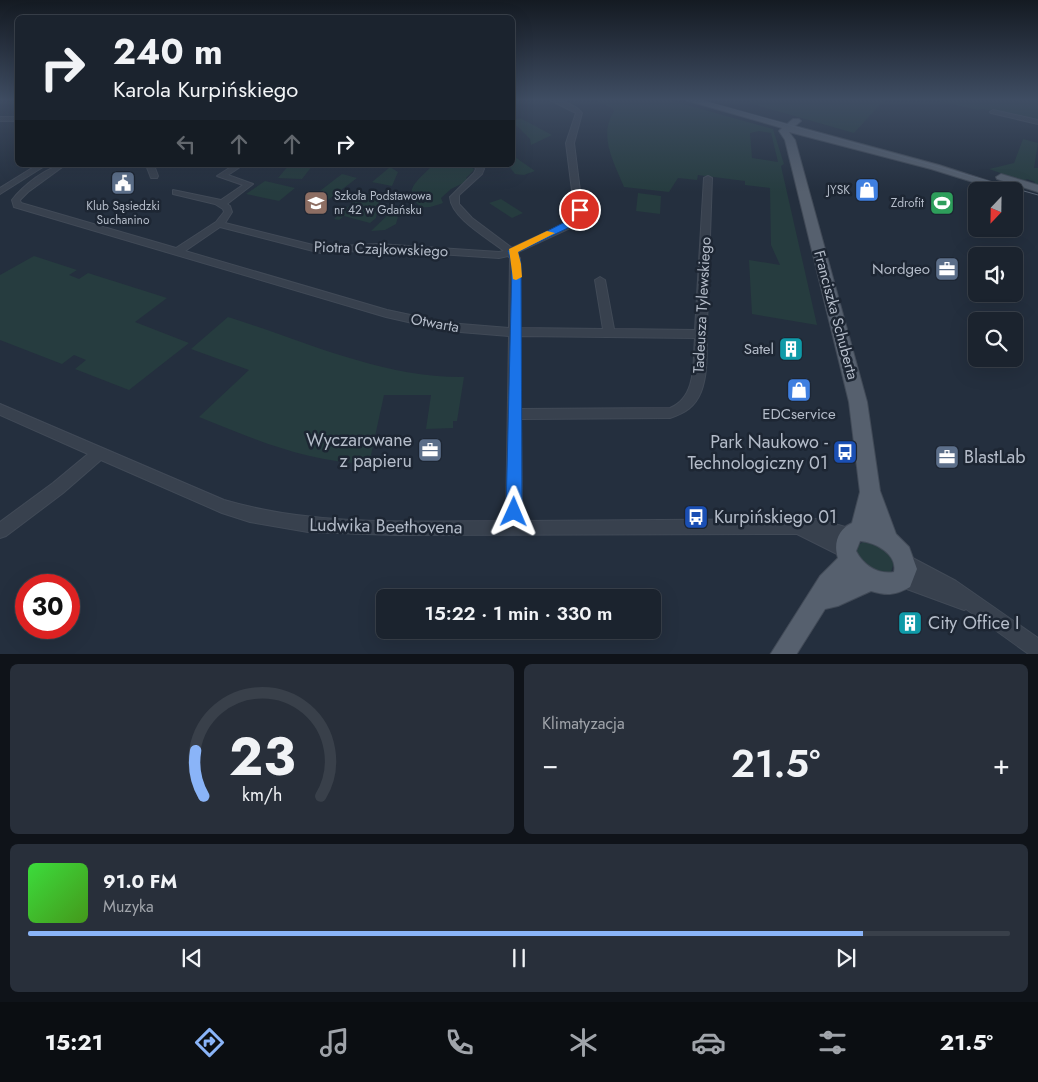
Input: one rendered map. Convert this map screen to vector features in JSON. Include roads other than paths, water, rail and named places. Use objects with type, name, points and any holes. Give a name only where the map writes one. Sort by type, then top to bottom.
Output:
[{"type":"main road","name":"Franciszka Schuberta","points":[[792,131],[790,140],[858,402],[870,492],[877,506],[887,540]]},
{"type":"main road","points":[[807,131],[982,182]]},
{"type":"main road","points":[[818,131],[978,170],[1038,189]]},
{"type":"main road","points":[[790,140],[818,135]]},
{"type":"main road","points":[[1023,195],[1038,200]]},
{"type":"main road","name":"Franciszka Schuberta","points":[[852,544],[870,492]]},
{"type":"main road","points":[[782,654],[804,618],[820,599],[852,544],[874,533],[887,540],[898,550],[904,571],[888,584],[870,579],[858,571],[852,544]]},
{"type":"main road","points":[[820,599],[838,595],[870,579]]},
{"type":"street","name":"Piotra Czajkowskiego","points":[[219,224],[321,250],[378,247],[499,255],[567,226],[579,215],[570,149],[573,131]]},
{"type":"street","points":[[0,192],[39,167]]},
{"type":"street","name":"Otwarta","points":[[58,167],[25,190],[16,200],[17,205],[386,313],[448,327],[516,333],[702,334]]},
{"type":"street","points":[[151,167],[154,176]]},
{"type":"street","points":[[220,204],[249,184],[221,176],[236,167]]},
{"type":"street","points":[[479,167],[480,172],[455,195],[454,204],[487,234],[512,251],[516,264],[514,528]]},
{"type":"street","name":"Tadeusza Tylewskiego","points":[[515,414],[670,413],[678,411],[690,402],[698,384],[702,334],[708,178]]},
{"type":"street","points":[[176,192],[220,204],[227,208],[228,212],[219,224],[176,252]]},
{"type":"street","points":[[600,280],[609,333]]},
{"type":"street","name":"Ludwika Beethovena","points":[[0,409],[222,506],[273,521],[329,527],[796,527],[852,544]]},
{"type":"street","points":[[0,531],[58,488],[99,453]]},
{"type":"street","points":[[904,571],[970,603],[1038,649]]},
{"type":"tram line","points":[[809,131],[1038,195]]},
{"type":"place","name":"Klub Sąsiedzki Suchanino","points":[[123,183]]},
{"type":"place","name":"JYSK","points":[[867,190]]},
{"type":"place","name":"Szkoła Podstawowa nr 42 w Gdańsku","points":[[316,203]]},
{"type":"place","name":"Zdrofit","points":[[942,203]]},
{"type":"place","name":"Nordgeo","points":[[947,269]]},
{"type":"place","name":"Satel","points":[[791,349]]},
{"type":"place","name":"EDCservice","points":[[799,390]]},
{"type":"place","name":"Wyczarowane z papieru","points":[[430,450]]},
{"type":"place","name":"Park Naukowo - Technologiczny 01","points":[[845,452]]},
{"type":"place","name":"BlastLab","points":[[947,457]]},
{"type":"place","name":"Kurpińskiego 01","points":[[696,517]]},
{"type":"place","name":"City Office I","points":[[910,623]]}]
